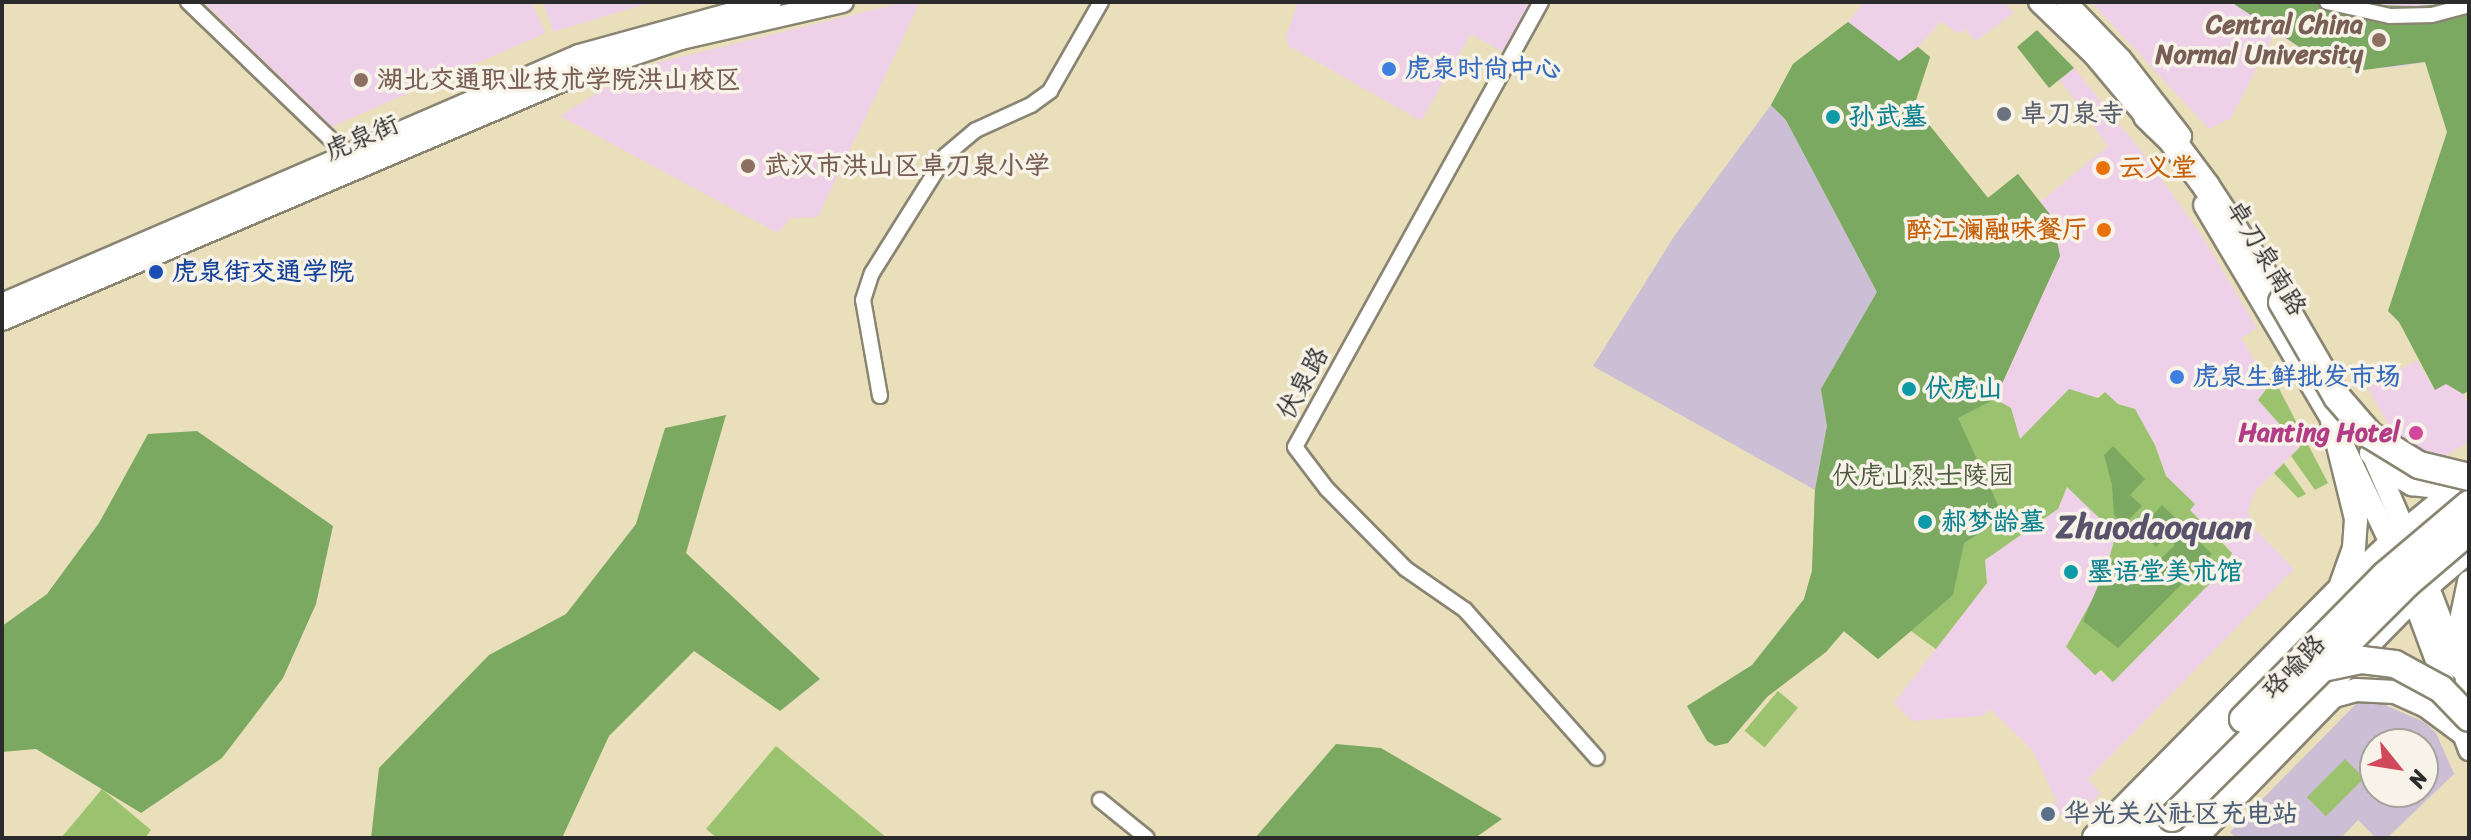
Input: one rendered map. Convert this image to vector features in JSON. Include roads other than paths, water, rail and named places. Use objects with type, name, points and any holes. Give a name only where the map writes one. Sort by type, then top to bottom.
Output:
[{"type":"highway","points":[[2147,116],[2171,139],[2206,186],[2282,302],[2337,397],[2370,435],[2419,465],[2468,485]]},
{"type":"highway","name":"珞喻路","points":[[2126,838],[2385,575],[2468,485]]},
{"type":"highway","name":"珞喻路","points":[[2152,838],[2175,828],[2409,582],[2469,531]]},
{"type":"highway","points":[[2096,838],[2338,593]]},
{"type":"highway","points":[[2243,719],[2316,670],[2334,663],[2362,660],[2385,662],[2414,672],[2441,689],[2466,734]]},
{"type":"highway","points":[[2175,828],[2310,704]]},
{"type":"main road","name":"虎泉街","points":[[2,304],[579,55],[771,2]]},
{"type":"main road","name":"虎泉街","points":[[2,320],[588,70],[681,39],[843,2]]},
{"type":"main road","name":"卓刀泉南路","points":[[2039,2],[2094,55],[2147,116],[2242,266],[2398,536]]},
{"type":"main road","name":"卓刀泉南路","points":[[2066,2],[2138,80],[2245,225],[2294,307],[2371,453],[2398,536],[2421,591]]},
{"type":"main road","points":[[2332,421],[2356,519],[2354,548],[2338,593]]},
{"type":"main road","points":[[2371,453],[2390,471],[2422,487],[2468,485]]},
{"type":"main road","points":[[2338,593],[2398,536],[2468,485]]},
{"type":"main road","points":[[2310,704],[2342,683],[2421,591],[2469,551]]},
{"type":"main road","points":[[2468,690],[2460,625],[2469,582]]},
{"type":"main road","points":[[2421,591],[2468,690]]},
{"type":"main road","points":[[2421,591],[2466,734]]},
{"type":"main road","points":[[2305,627],[2326,632],[2335,640],[2342,656],[2342,683]]},
{"type":"main road","points":[[2342,683],[2406,696],[2466,734]]},
{"type":"street","points":[[188,2],[347,155]]},
{"type":"street","points":[[880,396],[863,300],[872,273],[946,155],[976,130],[1031,105],[1050,91],[1101,2]]},
{"type":"street","name":"伏泉路","points":[[1541,2],[1295,447],[1327,489],[1406,569],[1465,610],[1597,758]]},
{"type":"street","points":[[2327,2],[2390,16],[2432,15],[2469,5]]},
{"type":"street","points":[[2201,838],[2342,683]]},
{"type":"street","points":[[1100,800],[1147,838]]},
{"type":"place","name":"Central China Normal University","points":[[2379,40]]},
{"type":"place","name":"虎泉时尚中心","points":[[1389,69]]},
{"type":"place","name":"湖北交通职业技术学院洪山校区","points":[[361,80]]},
{"type":"place","name":"卓刀泉寺","points":[[2004,114]]},
{"type":"place","name":"孙武墓","points":[[1833,117]]},
{"type":"place","name":"武汉市洪山区卓刀泉小学","points":[[748,166]]},
{"type":"place","name":"云义堂","points":[[2103,168]]},
{"type":"place","name":"醉江澜融味餐厅","points":[[2104,230]]},
{"type":"place","name":"虎泉街交通学院","points":[[156,272]]},
{"type":"place","name":"虎泉生鲜批发市场","points":[[2177,377]]},
{"type":"place","name":"伏虎山","points":[[1909,389]]},
{"type":"place","name":"Hanting Hotel","points":[[2416,433]]},
{"type":"place","name":"郝梦龄墓","points":[[1925,522]]},
{"type":"place","name":"墨语堂美术馆","points":[[2071,572]]},
{"type":"place","name":"华光关公社区充电站","points":[[2048,814]]},
{"type":"district","name":"Zhuodaoquan","points":[[2154,528]]},
{"type":"park label","name":"伏虎山烈士陵园","points":[[1923,476]]}]
